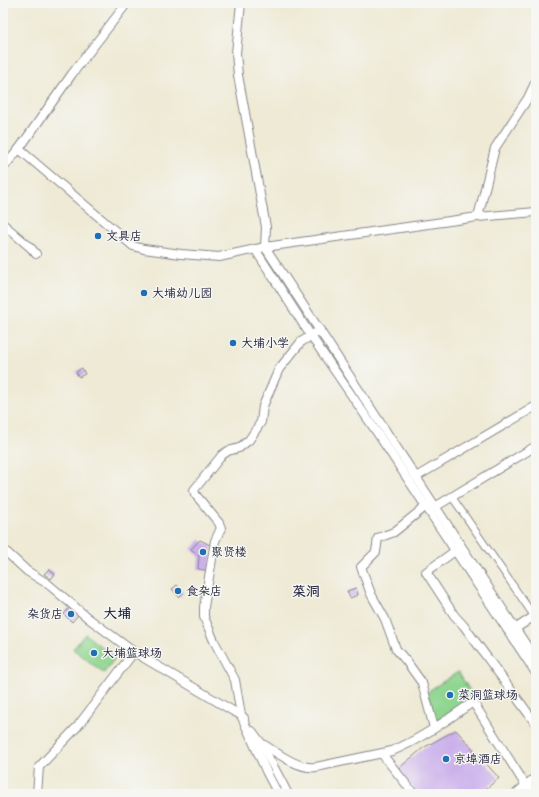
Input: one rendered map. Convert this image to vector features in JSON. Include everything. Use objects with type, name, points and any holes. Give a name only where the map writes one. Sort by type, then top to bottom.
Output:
[{"type":"street","points":[[3,168],[19,149],[72,74],[104,34],[126,3]]},
{"type":"street","points":[[241,3],[236,54],[238,75],[266,227],[265,247],[416,477],[431,505],[536,673]]},
{"type":"street","points":[[478,217],[495,148],[528,98],[536,81]]},
{"type":"street","points":[[19,149],[133,246],[181,254],[219,257],[265,247],[478,217],[536,212]]},
{"type":"street","points":[[3,224],[36,254]]},
{"type":"street","points":[[255,249],[311,336],[431,505]]},
{"type":"street","points":[[288,794],[241,714],[235,680],[206,623],[204,613],[215,541],[221,526],[194,493],[194,490],[222,455],[228,451],[239,448],[249,440],[261,422],[263,406],[279,369],[301,342],[320,330]]},
{"type":"street","points":[[416,477],[536,406]]},
{"type":"street","points":[[434,728],[422,683],[408,662],[396,649],[385,620],[370,594],[361,567],[376,552],[378,538],[394,532],[431,505],[452,497],[536,446]]},
{"type":"street","points":[[452,497],[535,617],[515,629]]},
{"type":"street","points":[[458,549],[536,660]]},
{"type":"street","points":[[458,549],[426,572],[454,615],[464,626],[536,724]]},
{"type":"street","points":[[3,550],[27,571],[48,584],[88,618],[134,652],[233,711],[241,714]]},
{"type":"street","points":[[37,794],[39,767],[77,727],[134,652]]},
{"type":"street","points":[[258,745],[311,768],[382,754],[403,747],[473,702],[529,790]]},
{"type":"street","points":[[258,745],[278,794]]},
{"type":"street","points":[[382,754],[414,794]]},
{"type":"street","points":[[529,790],[536,778]]},
{"type":"street","points":[[517,794],[529,790],[536,790]]},
{"type":"green space","name":"大埔篮球场","points":[[85,634],[115,658],[104,673],[73,649]]},
{"type":"green space","name":"菜洞篮球场","points":[[458,672],[474,697],[438,720],[433,720],[427,693]]},
{"type":"building","points":[[82,368],[85,374],[79,377],[76,372]]},
{"type":"building","name":"聚贤楼","points":[[200,540],[212,546],[210,571],[198,569],[199,556],[191,549]]},
{"type":"building","points":[[49,569],[55,574],[51,579],[44,574]]},
{"type":"building","name":"食杂店","points":[[177,585],[183,593],[179,597],[172,589]]},
{"type":"building","points":[[356,588],[358,595],[350,598],[347,591]]},
{"type":"building","name":"杂货店","points":[[70,607],[79,614],[72,622],[64,614]]},
{"type":"building","name":"京埠酒店","points":[[456,730],[499,778],[480,794],[418,794],[398,769],[423,748]]},
{"type":"place","name":"文具店","points":[[98,236]]},
{"type":"place","name":"大埔幼儿园","points":[[144,293]]},
{"type":"place","name":"大埔小学","points":[[233,343]]},
{"type":"place","name":"聚贤楼","points":[[203,552]]},
{"type":"place","name":"食杂店","points":[[178,591]]},
{"type":"place","name":"杂货店","points":[[71,614]]},
{"type":"place","name":"大埔篮球场","points":[[94,653]]},
{"type":"place","name":"菜洞篮球场","points":[[450,695]]},
{"type":"place","name":"京埠酒店","points":[[446,759]]},
{"type":"district","name":"菜洞","points":[[306,592]]},
{"type":"district","name":"大埔","points":[[117,614]]}]
